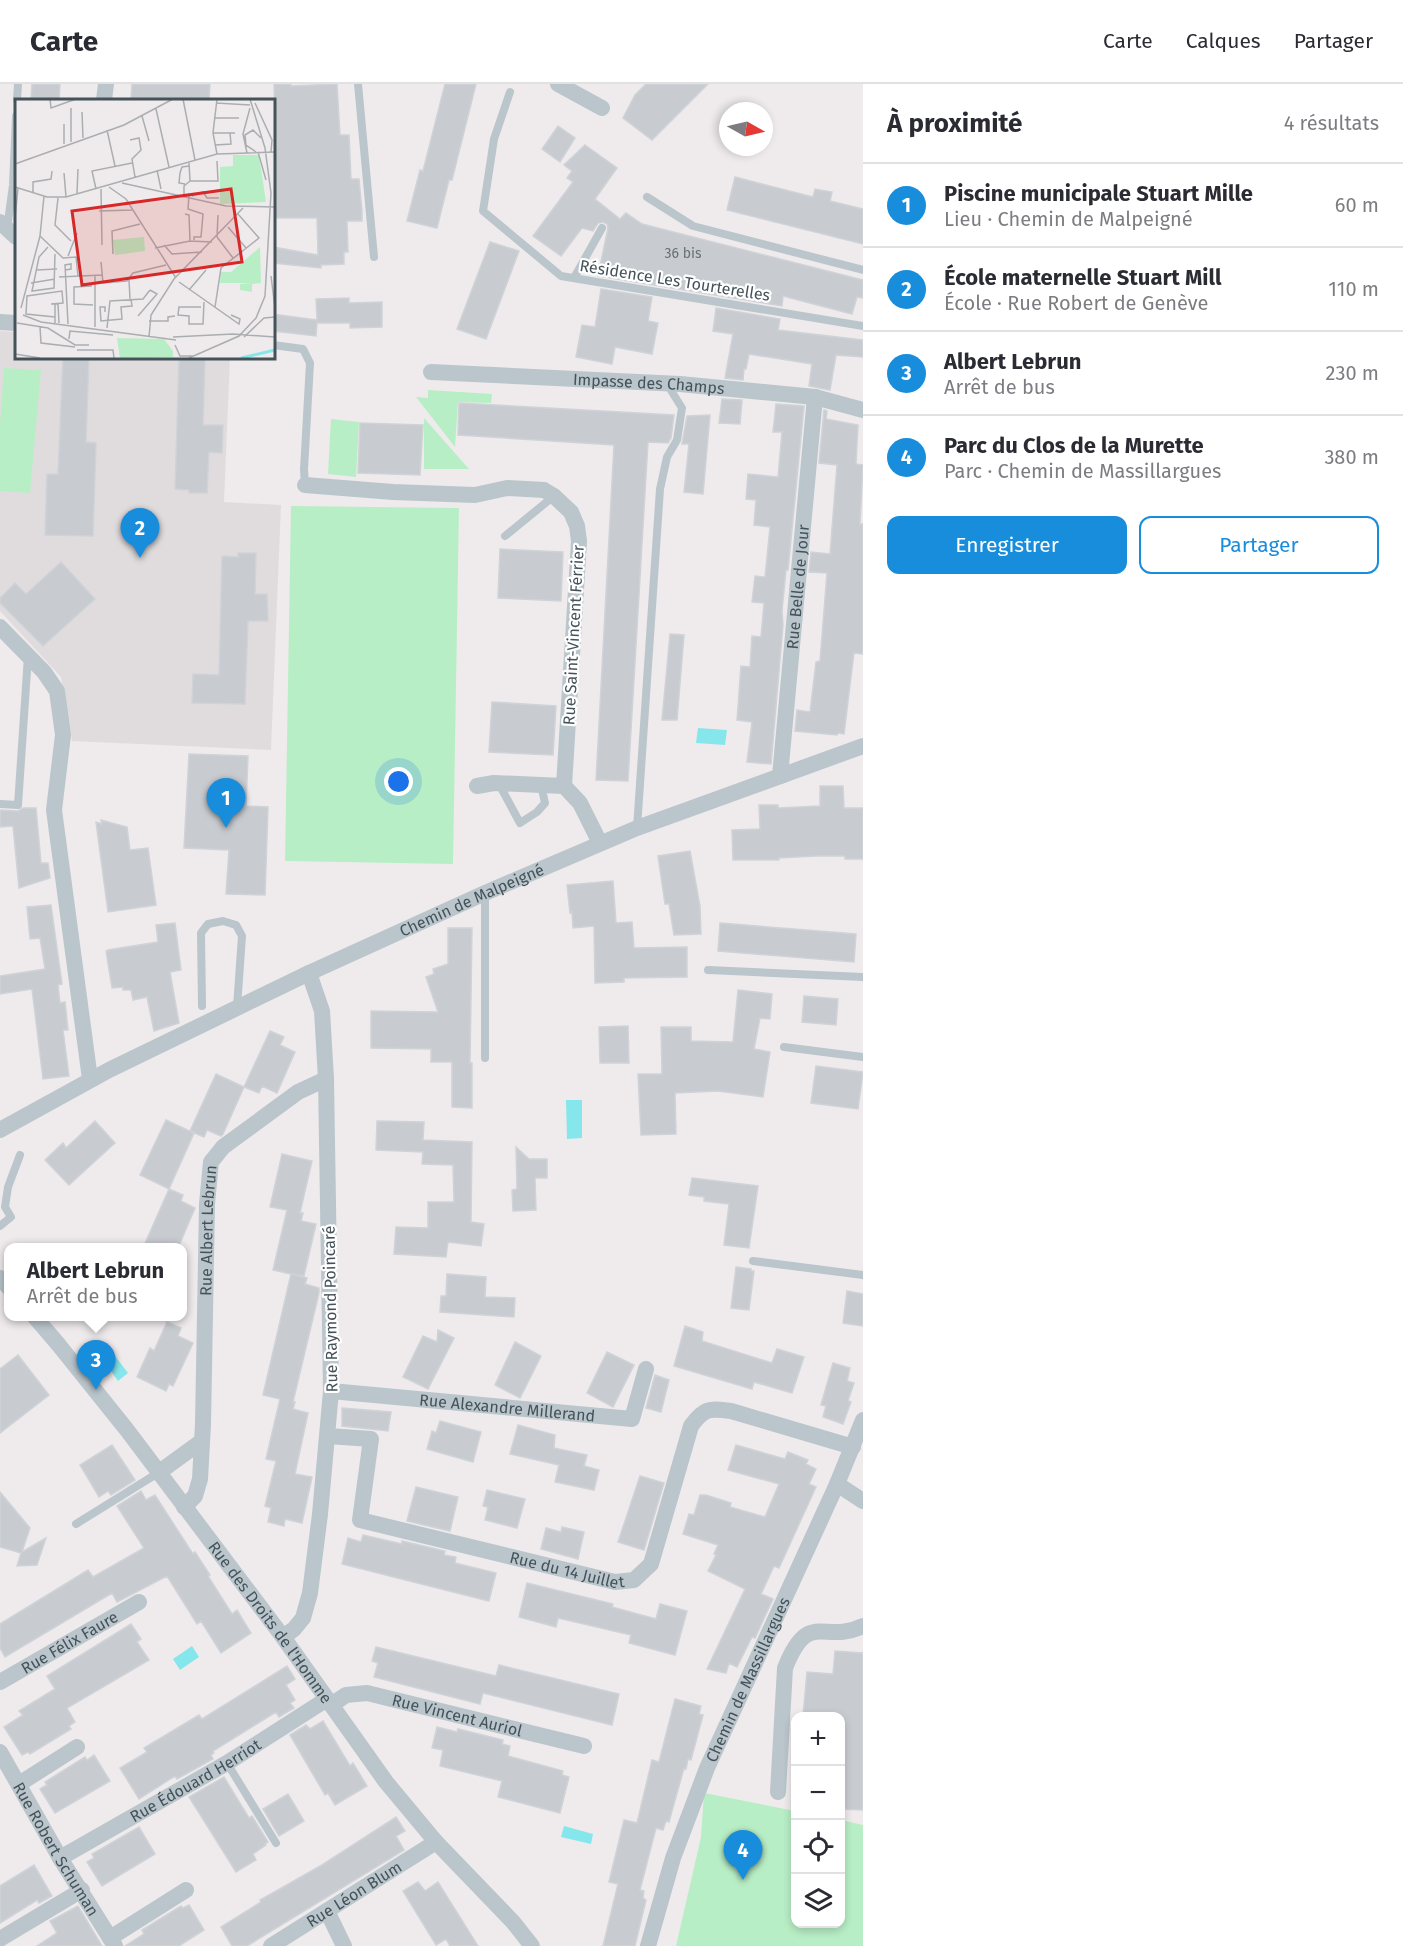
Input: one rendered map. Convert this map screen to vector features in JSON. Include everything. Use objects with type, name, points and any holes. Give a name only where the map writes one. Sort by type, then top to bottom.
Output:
[{"type":"street","points":[[104,99],[106,84]]},
{"type":"street","points":[[558,84],[602,108]]},
{"type":"street","points":[[0,322],[15,323]]},
{"type":"street","name":"Impasse des Champs","points":[[431,372],[666,384],[815,397],[863,410]]},
{"type":"street","name":"Rue Belle de Jour","points":[[780,776],[815,397]]},
{"type":"street","points":[[305,485],[393,492],[475,495],[507,488],[544,490],[554,496]]},
{"type":"street","name":"Rue Saint-Vincent Férrier","points":[[554,496],[571,512],[578,526],[579,541],[564,786]]},
{"type":"street","points":[[0,627],[44,672],[57,691],[63,735],[54,810],[90,1079]]},
{"type":"street","name":"Chemin de Malpeigné","points":[[0,1130],[90,1079],[237,1007],[485,893],[637,828],[863,746]]},
{"type":"street","points":[[477,786],[498,783],[564,786],[580,802],[600,843]]},
{"type":"street","name":"Rue Raymond Poincaré","points":[[283,1636],[294,1629],[303,1618],[310,1593],[332,1391],[326,1079],[322,1011],[309,973]]},
{"type":"street","name":"Rue Albert Lebrun","points":[[184,1507],[195,1496],[200,1479],[207,1204],[211,1162],[224,1147],[298,1092],[326,1079]]},
{"type":"street","name":"Rue des Droits de l'Homme","points":[[37,1321],[96,1390],[283,1636],[386,1782],[436,1842],[513,1922],[532,1946]]},
{"type":"street","name":"Rue Alexandre Millerand","points":[[332,1391],[632,1419],[646,1369]]},
{"type":"street","name":"Rue du 14 Juillet","points":[[328,1436],[371,1440],[360,1520],[615,1582],[634,1580],[651,1564],[692,1426],[701,1413],[716,1409],[731,1411],[853,1447]]},
{"type":"street","name":"Chemin de Massillargues","points":[[648,1946],[673,1858],[707,1768],[837,1484],[863,1420]]},
{"type":"street","points":[[158,1473],[202,1441]]},
{"type":"street","points":[[837,1484],[863,1501]]},
{"type":"street","name":"Rue Félix Faure","points":[[0,1682],[139,1602]]},
{"type":"street","points":[[778,1792],[785,1668],[792,1650],[801,1636],[814,1631],[843,1631],[863,1626]]},
{"type":"street","name":"Rue Vincent Auriol","points":[[329,1702],[346,1695],[367,1693],[584,1746]]},
{"type":"street","name":"Rue Édouard Herriot","points":[[60,1858],[329,1702]]},
{"type":"street","points":[[19,1784],[77,1747]]},
{"type":"street","name":"Rue Robert Schuman","points":[[0,1752],[60,1858],[113,1942]]},
{"type":"street","name":"Rue Léon Blum","points":[[271,1946],[436,1842]]},
{"type":"street","points":[[0,1939],[82,1890]]},
{"type":"street","points":[[113,1942],[186,1890]]},
{"type":"street","points":[[327,1911],[344,1946]]},
{"type":"street","name":"Rue des Droits de l'Homme","points":[[513,1922],[544,1946]]},
{"type":"lane","points":[[17,99],[18,84]]},
{"type":"lane","points":[[358,84],[374,257]]},
{"type":"lane","name":"Résidence Les Tourterelles","points":[[510,92],[494,139],[483,211],[561,276],[863,326]]},
{"type":"lane","points":[[8,230],[15,139]]},
{"type":"lane","points":[[647,197],[693,226],[863,270]]},
{"type":"lane","points":[[574,278],[602,228]]},
{"type":"lane","points":[[274,345],[303,349],[310,363],[305,485]]},
{"type":"lane","points":[[637,828],[660,489],[667,457],[677,440],[682,408],[666,384]]},
{"type":"lane","points":[[505,536],[554,496]]},
{"type":"lane","points":[[0,804],[18,805],[28,656]]},
{"type":"lane","points":[[498,783],[520,823],[537,812],[545,803],[541,785]]},
{"type":"lane","points":[[485,893],[485,1058]]},
{"type":"lane","points":[[202,1006],[201,933],[208,924],[223,921],[236,926],[242,936],[237,1007]]},
{"type":"lane","points":[[708,970],[863,977]]},
{"type":"lane","points":[[783,1047],[863,1057]]},
{"type":"lane","points":[[0,1226],[11,1217],[6,1207],[8,1187],[20,1155]]},
{"type":"lane","points":[[753,1261],[863,1275]]},
{"type":"lane","points":[[76,1524],[158,1473]]},
{"type":"lane","points":[[227,1763],[276,1843]]},
{"type":"shaded area","points":[[0,331],[15,332],[15,358],[230,358],[224,502],[281,505],[271,750],[72,741],[61,677],[0,611]]},
{"type":"green space","points":[[4,368],[41,370],[30,493],[0,491],[0,423]]},
{"type":"green space","points":[[428,390],[492,394],[491,403],[458,402],[455,447],[416,397],[428,398]]},
{"type":"green space","points":[[424,418],[469,469],[424,469]]},
{"type":"green space","points":[[331,419],[359,422],[356,477],[328,474]]},
{"type":"green space","points":[[291,506],[459,508],[453,864],[285,861]]},
{"type":"green space","points":[[704,1793],[791,1810],[791,1928],[845,1928],[845,1821],[863,1825],[863,1946],[676,1946],[701,1837]]},
{"type":"water","points":[[698,728],[727,730],[725,745],[696,743]]},
{"type":"water","points":[[566,1100],[582,1100],[582,1138],[567,1139]]},
{"type":"water","points":[[112,1352],[128,1373],[118,1381],[103,1359]]},
{"type":"water","points":[[192,1646],[199,1657],[180,1670],[173,1659]]},
{"type":"water","points":[[564,1826],[593,1834],[591,1844],[561,1837]]},
{"type":"building","points":[[32,84],[60,84],[59,99],[31,99]]},
{"type":"building","points":[[132,84],[210,84],[209,99],[131,99]]},
{"type":"building","points":[[274,84],[291,84],[291,86],[337,84],[340,135],[349,135],[351,179],[359,179],[362,211],[362,221],[347,221],[348,252],[344,252],[344,264],[321,265],[321,268],[274,263],[274,247],[318,255],[317,218],[274,218],[274,156],[276,156]]},
{"type":"building","points":[[445,84],[476,84],[452,180],[449,180],[437,228],[407,221],[420,170],[423,171]]},
{"type":"building","points":[[646,84],[708,84],[652,140],[623,118],[635,95]]},
{"type":"building","points":[[558,126],[575,138],[560,162],[542,149]]},
{"type":"building","points":[[585,145],[617,168],[595,199],[620,219],[626,213],[642,224],[863,280],[863,298],[857,297],[852,314],[783,296],[782,306],[598,276],[608,228],[603,222],[598,223],[593,231],[582,228],[561,256],[533,236],[573,182],[567,178],[572,171],[564,165]]},
{"type":"building","points":[[735,177],[813,197],[815,189],[832,192],[830,201],[863,209],[863,244],[727,210]]},
{"type":"building","points":[[490,242],[519,251],[486,339],[457,329]]},
{"type":"building","points":[[601,289],[652,297],[648,321],[658,323],[652,354],[615,347],[612,364],[576,357],[582,325],[595,327]]},
{"type":"building","points":[[349,298],[349,303],[382,302],[382,327],[350,328],[350,323],[317,323],[316,336],[274,331],[274,314],[317,320],[316,299]]},
{"type":"building","points":[[716,308],[780,319],[778,330],[863,340],[863,357],[836,355],[830,390],[809,386],[812,364],[749,354],[743,380],[725,378],[733,334],[713,331]]},
{"type":"building","points":[[63,358],[89,358],[86,442],[96,443],[93,536],[45,535],[47,474],[58,474]]},
{"type":"building","points":[[179,359],[205,359],[203,425],[223,425],[222,453],[209,452],[207,493],[189,493],[189,490],[175,489]]},
{"type":"building","points":[[722,399],[742,400],[740,424],[719,423]]},
{"type":"building","points":[[459,403],[674,415],[671,438],[668,443],[648,442],[628,781],[596,780],[614,445],[458,435]]},
{"type":"building","points":[[776,404],[804,406],[782,611],[783,625],[771,764],[747,762],[752,722],[737,720],[741,666],[750,667],[752,636],[761,637],[764,603],[752,602],[755,576],[765,577],[770,527],[754,525],[756,500],[746,499],[748,474],[778,477],[782,432],[773,432]]},
{"type":"building","points":[[824,410],[827,411],[826,419],[858,425],[856,464],[863,465],[860,524],[863,524],[863,654],[854,653],[844,734],[838,733],[837,735],[795,731],[797,710],[810,712],[816,662],[820,661],[827,573],[809,572],[811,552],[830,554],[837,465],[819,463]]},
{"type":"building","points":[[710,415],[703,494],[684,492],[689,444],[682,444],[687,416]]},
{"type":"building","points":[[360,423],[423,425],[420,475],[358,473]]},
{"type":"building","points":[[500,549],[563,552],[561,601],[498,598]]},
{"type":"building","points":[[238,553],[256,553],[255,594],[267,594],[268,621],[248,621],[245,704],[192,703],[193,674],[219,675],[222,556],[238,557]]},
{"type":"building","points":[[61,562],[95,599],[43,646],[0,603],[0,598],[15,583],[26,594]]},
{"type":"building","points":[[670,634],[684,635],[677,720],[662,720]]},
{"type":"building","points":[[492,702],[556,706],[553,755],[489,752]]},
{"type":"building","points":[[189,754],[248,756],[246,806],[268,807],[265,895],[226,894],[229,850],[184,848]]},
{"type":"building","points":[[820,786],[843,786],[844,808],[863,808],[863,859],[845,859],[845,856],[816,856],[779,858],[779,860],[733,860],[732,830],[760,829],[759,805],[778,805],[778,808],[820,806]]},
{"type":"building","points":[[23,808],[36,808],[41,863],[48,863],[50,878],[19,888],[13,826],[0,827],[0,810],[18,811]]},
{"type":"building","points":[[101,820],[127,827],[130,850],[148,848],[156,905],[108,912],[96,822],[102,824]]},
{"type":"building","points":[[690,851],[700,906],[701,934],[674,935],[669,904],[665,904],[658,856]]},
{"type":"building","points":[[613,881],[616,923],[632,922],[634,948],[687,947],[687,977],[624,978],[624,982],[595,983],[594,926],[573,928],[567,885]]},
{"type":"building","points":[[51,905],[62,984],[58,985],[60,1003],[65,1002],[68,1030],[63,1030],[69,1076],[43,1079],[32,989],[0,994],[0,976],[45,969],[40,938],[30,939],[27,907]]},
{"type":"building","points":[[175,923],[181,970],[170,972],[179,1023],[154,1031],[147,997],[133,1000],[131,990],[123,990],[123,987],[112,988],[106,951],[158,942],[156,925]]},
{"type":"building","points":[[720,923],[856,934],[854,962],[718,951]]},
{"type":"building","points":[[448,928],[472,928],[470,1063],[472,1063],[472,1108],[452,1107],[452,1062],[431,1062],[431,1049],[371,1048],[371,1011],[438,1012],[426,977],[434,974],[433,969],[448,964]]},
{"type":"building","points":[[738,990],[772,994],[770,1019],[760,1018],[754,1049],[770,1052],[763,1097],[718,1091],[675,1093],[676,1134],[641,1135],[638,1074],[662,1074],[661,1027],[691,1027],[691,1041],[733,1042]]},
{"type":"building","points":[[804,996],[838,999],[836,1025],[802,1022]]},
{"type":"building","points":[[628,1026],[629,1063],[600,1063],[599,1027]]},
{"type":"building","points":[[270,1031],[284,1037],[280,1045],[295,1052],[277,1093],[262,1086],[259,1093],[244,1087]]},
{"type":"building","points":[[816,1066],[863,1072],[858,1109],[811,1103]]},
{"type":"building","points":[[216,1074],[244,1087],[221,1136],[207,1130],[204,1137],[190,1131]]},
{"type":"building","points":[[166,1120],[194,1133],[169,1189],[140,1175]]},
{"type":"building","points":[[95,1121],[115,1143],[69,1185],[45,1160],[63,1143],[66,1148]]},
{"type":"building","points":[[377,1121],[424,1122],[423,1140],[472,1142],[471,1222],[484,1224],[481,1246],[448,1242],[446,1257],[394,1254],[396,1227],[428,1228],[428,1202],[454,1202],[453,1165],[422,1164],[423,1152],[376,1150]]},
{"type":"building","points":[[516,1147],[529,1159],[547,1159],[547,1178],[535,1178],[536,1210],[513,1211],[512,1190],[517,1189]]},
{"type":"building","points":[[282,1154],[312,1161],[300,1213],[303,1213],[301,1221],[316,1224],[304,1276],[292,1274],[307,1278],[305,1284],[319,1288],[293,1402],[295,1402],[293,1409],[308,1413],[295,1474],[312,1477],[302,1523],[285,1519],[284,1526],[268,1522],[271,1508],[265,1506],[276,1461],[266,1459],[280,1399],[263,1395],[291,1274],[273,1270],[287,1210],[270,1207]]},
{"type":"building","points":[[692,1178],[758,1186],[749,1248],[724,1245],[729,1204],[704,1201],[704,1197],[689,1195]]},
{"type":"building","points":[[169,1189],[183,1195],[181,1201],[195,1208],[180,1243],[145,1243]]},
{"type":"building","points":[[736,1267],[754,1271],[749,1310],[731,1308]]},
{"type":"building","points":[[447,1274],[486,1277],[485,1297],[515,1298],[514,1317],[440,1312],[441,1296],[446,1296]]},
{"type":"building","points":[[847,1291],[863,1294],[863,1326],[843,1323]]},
{"type":"building","points":[[167,1322],[181,1328],[178,1336],[193,1343],[173,1386],[169,1384],[166,1391],[137,1377],[150,1348],[154,1351]]},
{"type":"building","points":[[685,1326],[703,1332],[702,1341],[772,1363],[777,1349],[804,1357],[792,1393],[754,1382],[752,1389],[674,1366]]},
{"type":"building","points":[[438,1330],[454,1338],[428,1389],[403,1377],[423,1336],[437,1342]]},
{"type":"building","points":[[515,1342],[541,1356],[520,1398],[495,1385]]},
{"type":"building","points":[[607,1352],[634,1365],[613,1407],[587,1393]]},
{"type":"building","points":[[18,1355],[49,1395],[0,1433],[0,1369]]},
{"type":"building","points":[[833,1363],[850,1368],[847,1381],[854,1383],[848,1401],[851,1402],[843,1424],[823,1417],[826,1406],[821,1405]]},
{"type":"building","points":[[655,1375],[669,1380],[661,1412],[646,1408]]},
{"type":"building","points":[[342,1408],[391,1412],[388,1431],[342,1426]]},
{"type":"building","points":[[440,1421],[481,1432],[473,1462],[427,1449],[432,1431],[436,1433]]},
{"type":"building","points":[[518,1425],[555,1435],[554,1448],[587,1455],[584,1466],[599,1470],[594,1490],[555,1482],[559,1465],[510,1454]]},
{"type":"building","points":[[112,1445],[135,1480],[111,1495],[108,1491],[99,1497],[80,1465]]},
{"type":"building","points":[[736,1445],[785,1459],[788,1452],[808,1460],[806,1464],[816,1469],[809,1484],[816,1487],[779,1568],[774,1566],[761,1594],[773,1599],[755,1638],[752,1637],[737,1667],[729,1663],[726,1673],[707,1669],[745,1589],[708,1571],[718,1545],[683,1534],[689,1514],[694,1515],[700,1495],[731,1503],[730,1507],[765,1517],[779,1484],[728,1470]]},
{"type":"building","points":[[640,1476],[664,1483],[644,1550],[618,1542]]},
{"type":"building","points":[[416,1487],[458,1497],[450,1531],[407,1521]]},
{"type":"building","points":[[487,1490],[525,1499],[517,1528],[485,1520],[488,1507],[483,1506]]},
{"type":"building","points":[[141,1491],[146,1500],[155,1495],[193,1554],[195,1552],[210,1575],[208,1576],[232,1614],[237,1610],[251,1633],[221,1653],[201,1621],[197,1624],[167,1576],[117,1602],[112,1593],[5,1657],[0,1648],[0,1624],[88,1570],[93,1577],[144,1548],[117,1506]]},
{"type":"building","points":[[0,1492],[30,1528],[22,1552],[46,1538],[37,1565],[17,1566],[21,1553],[0,1547]]},
{"type":"building","points":[[562,1527],[584,1532],[578,1559],[541,1549],[546,1528],[561,1532]]},
{"type":"building","points":[[363,1535],[445,1551],[444,1555],[456,1557],[455,1563],[496,1573],[489,1601],[342,1564],[348,1538],[361,1542]]},
{"type":"building","points":[[527,1583],[613,1604],[612,1607],[656,1619],[660,1604],[687,1611],[675,1655],[629,1643],[631,1635],[558,1618],[556,1627],[519,1617]]},
{"type":"building","points":[[131,1624],[141,1639],[137,1642],[149,1660],[67,1708],[75,1722],[69,1726],[71,1729],[30,1754],[28,1752],[22,1755],[4,1727],[23,1715],[19,1711],[55,1689],[47,1676]]},
{"type":"building","points":[[376,1647],[496,1676],[499,1665],[619,1694],[612,1725],[483,1693],[480,1704],[374,1677],[378,1663],[372,1661]]},
{"type":"building","points":[[835,1651],[863,1653],[863,1810],[845,1809],[845,1712],[803,1712],[807,1672],[833,1674]]},
{"type":"building","points":[[287,1666],[295,1679],[286,1685],[295,1700],[290,1703],[294,1708],[279,1717],[276,1712],[213,1751],[211,1755],[213,1759],[177,1779],[175,1776],[139,1799],[120,1768],[147,1752],[144,1748],[199,1715],[202,1719]]},
{"type":"building","points":[[675,1699],[701,1706],[699,1714],[703,1715],[691,1760],[688,1759],[686,1769],[684,1768],[669,1822],[666,1821],[663,1830],[656,1828],[640,1890],[644,1891],[643,1898],[646,1900],[635,1946],[603,1946],[618,1884],[609,1882],[624,1820],[637,1823],[652,1760],[659,1762]]},
{"type":"building","points":[[323,1721],[350,1766],[353,1763],[367,1786],[335,1805],[328,1793],[325,1795],[290,1735],[306,1725],[310,1729]]},
{"type":"building","points":[[437,1727],[457,1732],[458,1729],[503,1740],[502,1744],[510,1746],[508,1756],[563,1771],[562,1775],[569,1777],[560,1813],[498,1797],[502,1781],[440,1766],[443,1750],[432,1748]]},
{"type":"building","points":[[94,1755],[110,1781],[55,1813],[40,1789],[47,1785],[45,1782],[85,1757],[87,1760]]},
{"type":"building","points":[[224,1777],[249,1818],[252,1816],[268,1842],[253,1854],[256,1860],[236,1872],[189,1797]]},
{"type":"building","points":[[288,1794],[304,1821],[279,1836],[263,1809]]},
{"type":"building","points":[[396,1817],[405,1831],[396,1836],[404,1850],[247,1946],[232,1946],[221,1927],[261,1902],[260,1900],[322,1865]]},
{"type":"building","points":[[139,1827],[155,1854],[102,1886],[87,1862],[94,1858],[92,1854]]},
{"type":"building","points":[[34,1865],[52,1896],[39,1903],[37,1900],[0,1923],[0,1886]]},
{"type":"building","points":[[418,1882],[425,1891],[438,1882],[478,1946],[450,1946],[446,1939],[436,1945],[403,1891]]},
{"type":"building","points":[[189,1905],[204,1930],[179,1946],[125,1946],[144,1934],[142,1930],[181,1906],[183,1908]]},
{"type":"building","points":[[78,1906],[102,1946],[37,1946],[57,1933],[50,1921]]},
{"type":"place","name":"École maternelle Stuart Mill","points":[[140,558]]},
{"type":"place","name":"Piscine municipale Stuart Mille","points":[[226,828]]},
{"type":"place","name":"Albert Lebrun","points":[[96,1390]]},
{"type":"place","name":"Parc du Clos de la Murette","points":[[743,1880]]}]
